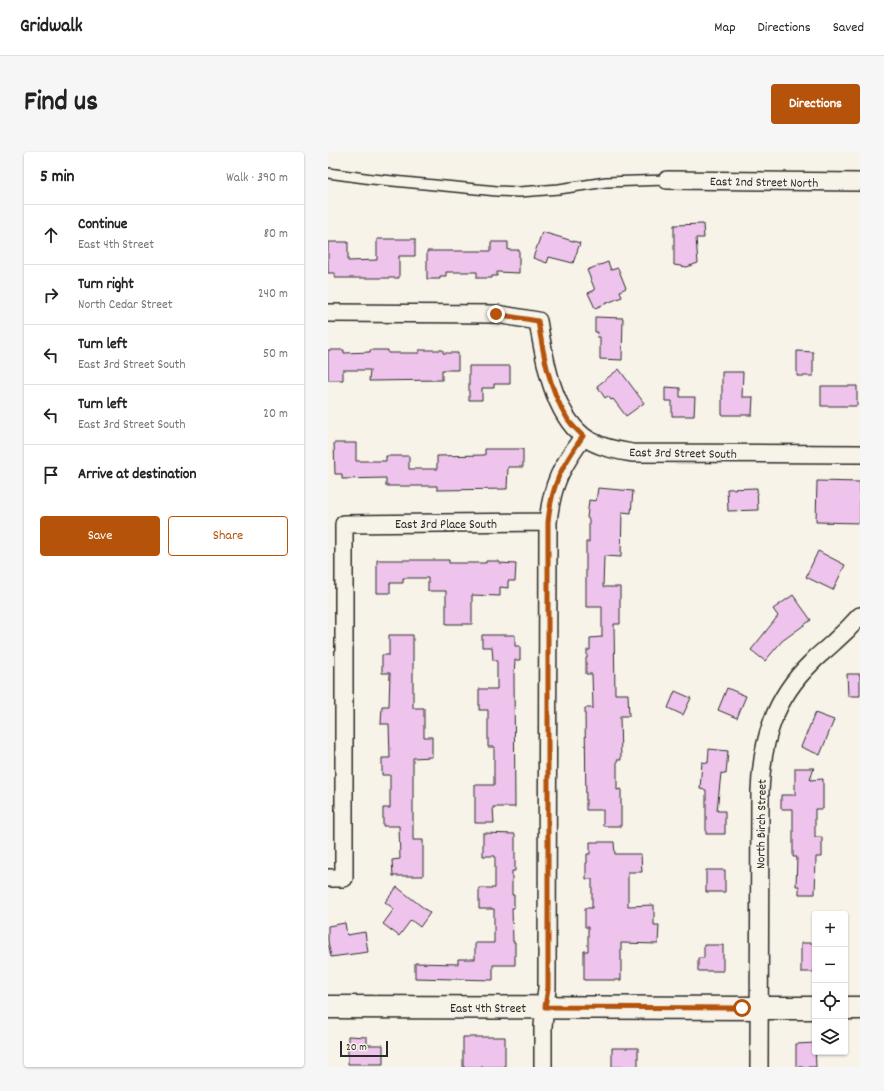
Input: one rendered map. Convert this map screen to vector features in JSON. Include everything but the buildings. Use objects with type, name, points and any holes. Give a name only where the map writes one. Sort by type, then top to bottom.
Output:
[{"type":"street","name":"East 2nd Street North","points":[[667,180],[860,182]]},
{"type":"street","name":"East 3rd Street South","points":[[328,313],[496,314],[538,321],[543,352],[557,397],[567,419],[583,436],[597,444],[613,450],[632,453],[860,454]]},
{"type":"street","points":[[543,1067],[543,1026],[548,988],[548,522],[553,490],[560,471],[583,436]]},
{"type":"street","name":"East 3rd Place South","points":[[336,878],[344,524],[548,522]]},
{"type":"street","name":"North Birch Street","points":[[759,1067],[760,791],[761,769],[765,742],[771,722],[793,683],[811,663],[835,642],[860,616]]},
{"type":"street","name":"East 4th Street","points":[[328,1007],[812,1008]]},
{"type":"street","points":[[848,1008],[860,1008]]},
{"type":"lane","points":[[328,173],[372,179],[519,192],[553,190],[606,182],[667,180]]},
{"type":"route","points":[[496,314],[538,321],[543,352],[560,404],[567,419],[583,436],[560,471],[553,490],[548,522],[548,988],[545,1007],[742,1008]]}]
